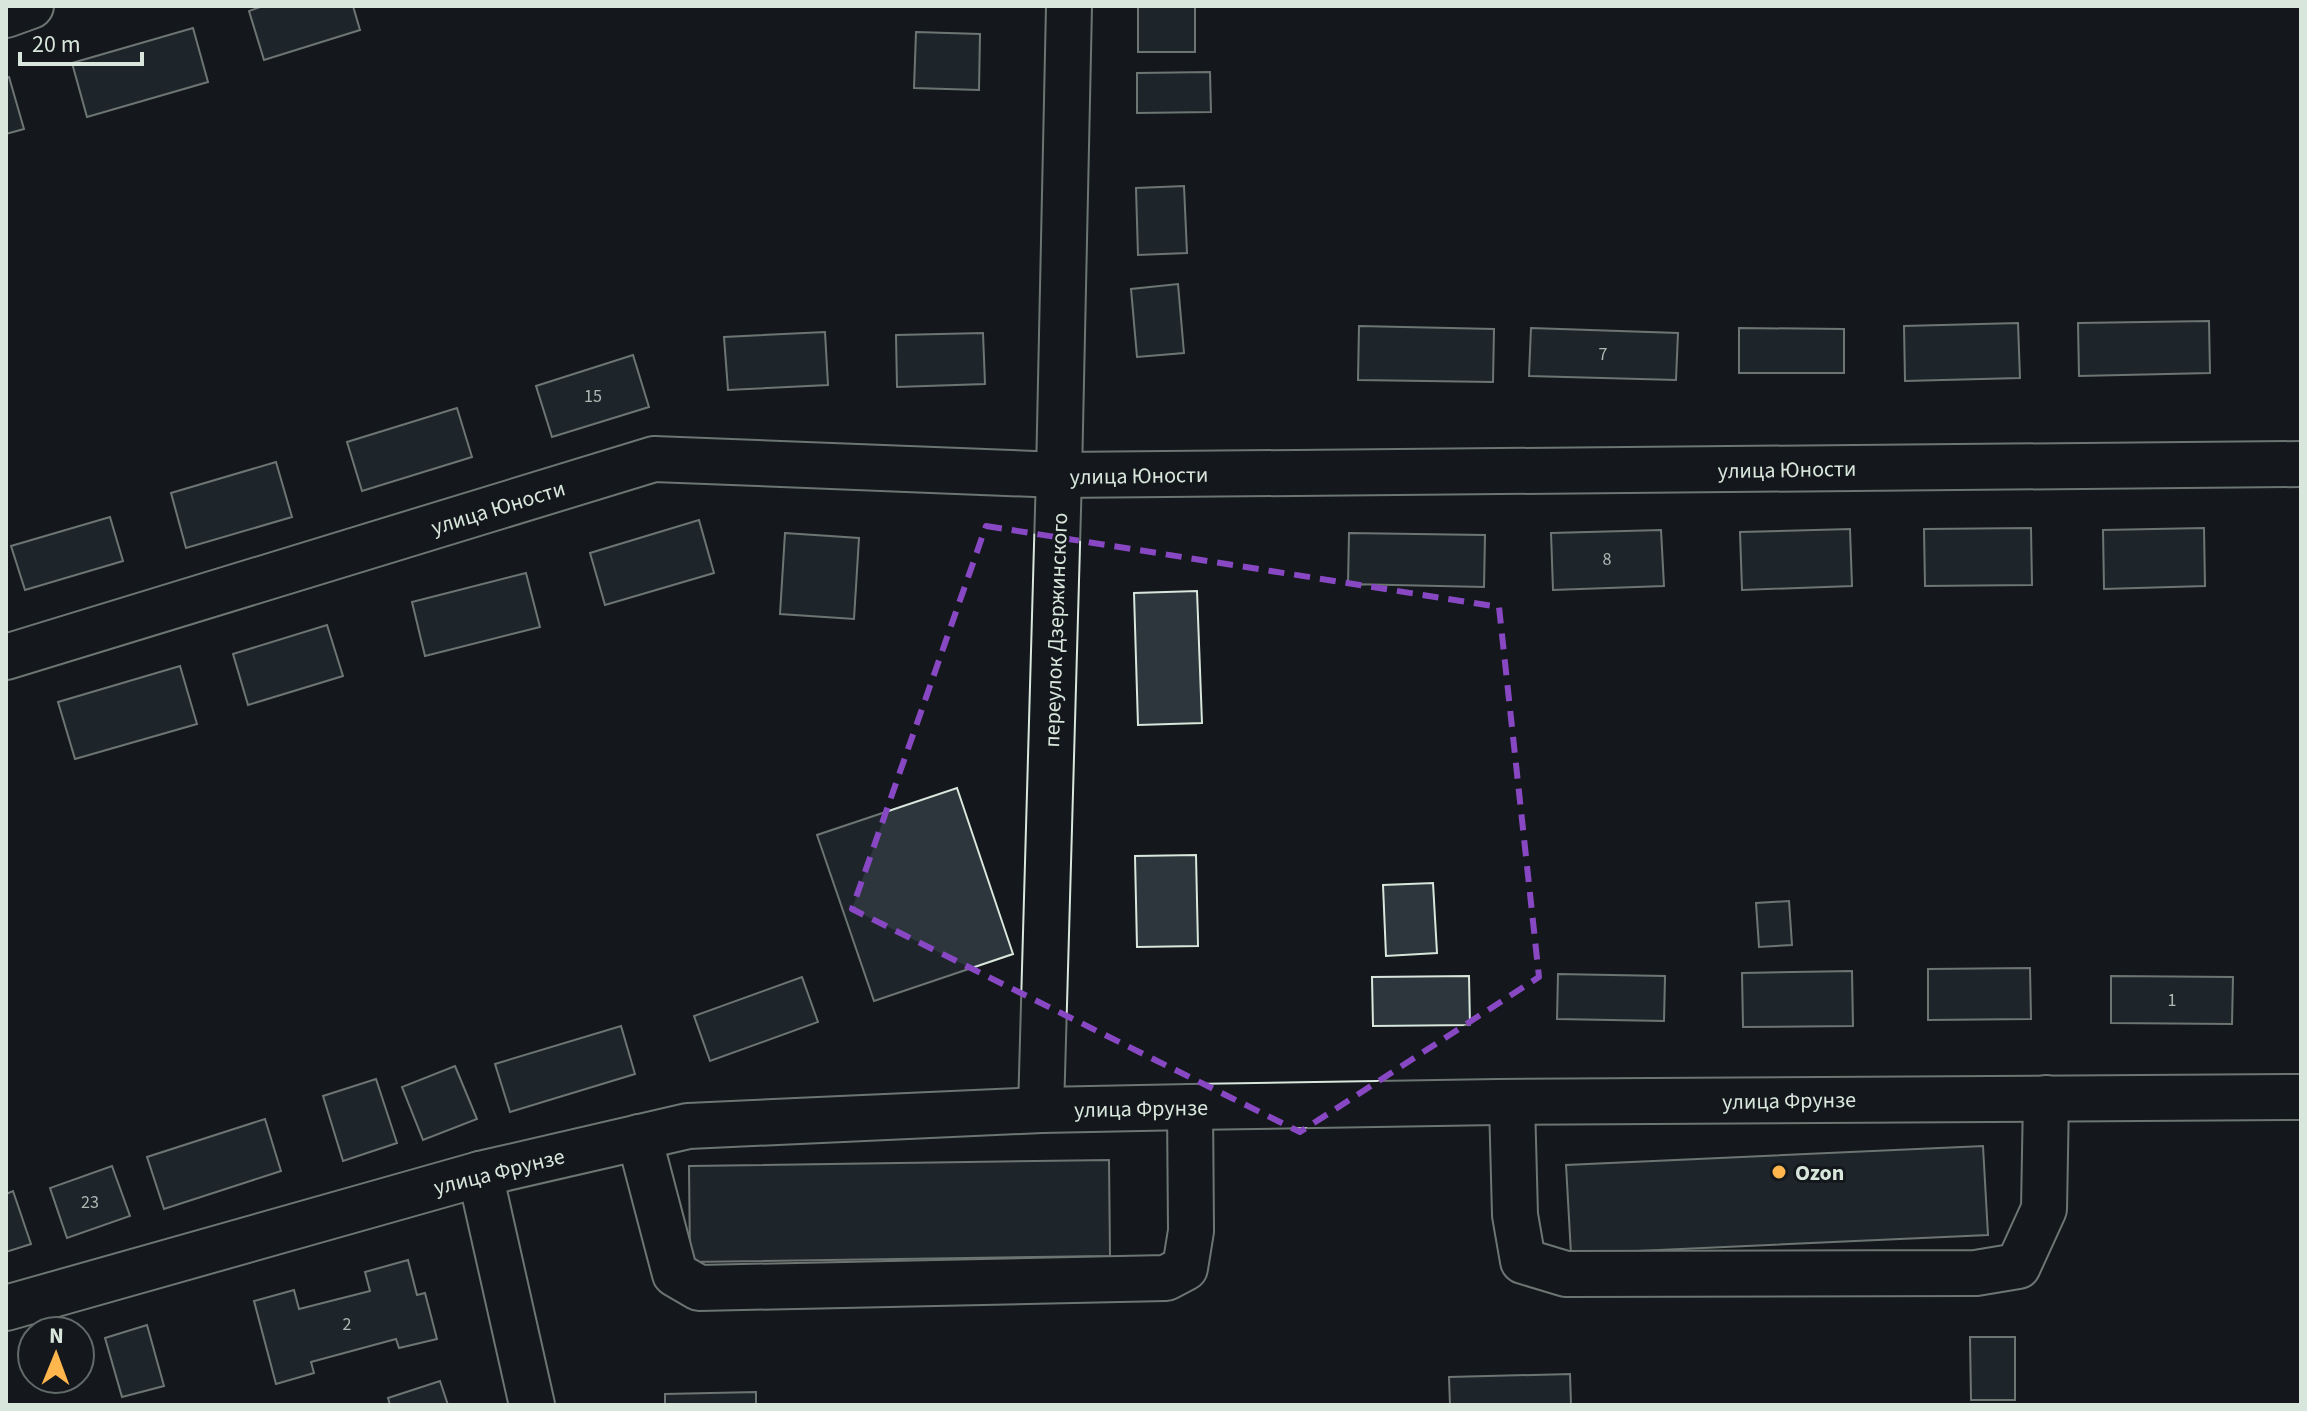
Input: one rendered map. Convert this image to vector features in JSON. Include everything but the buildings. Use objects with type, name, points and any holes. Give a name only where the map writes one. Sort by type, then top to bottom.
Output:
[{"type":"street","points":[[6,15],[31,6]]},
{"type":"street","name":"переулок Дзержинского","points":[[1041,1110],[1069,6]]},
{"type":"street","name":"улица Юности","points":[[6,657],[654,459],[1059,475],[2301,464]]},
{"type":"street","name":"улица Фрунзе","points":[[6,1308],[480,1174],[688,1126],[1041,1110],[1190,1107],[2301,1097]]},
{"type":"street","points":[[1512,1103],[1515,1215],[1523,1261],[1566,1274],[1976,1273],[2018,1266],[2044,1209],[2046,1098]]},
{"type":"street","points":[[639,1137],[675,1274],[699,1288],[1166,1278],[1185,1268],[1191,1231],[1190,1107]]},
{"type":"street","points":[[480,1174],[532,1405]]},
{"type":"highlighted area","points":[[986,526],[1499,607],[1539,977],[1300,1132],[852,909]]},
{"type":"place","name":"Ozon","points":[[1779,1172]]}]
